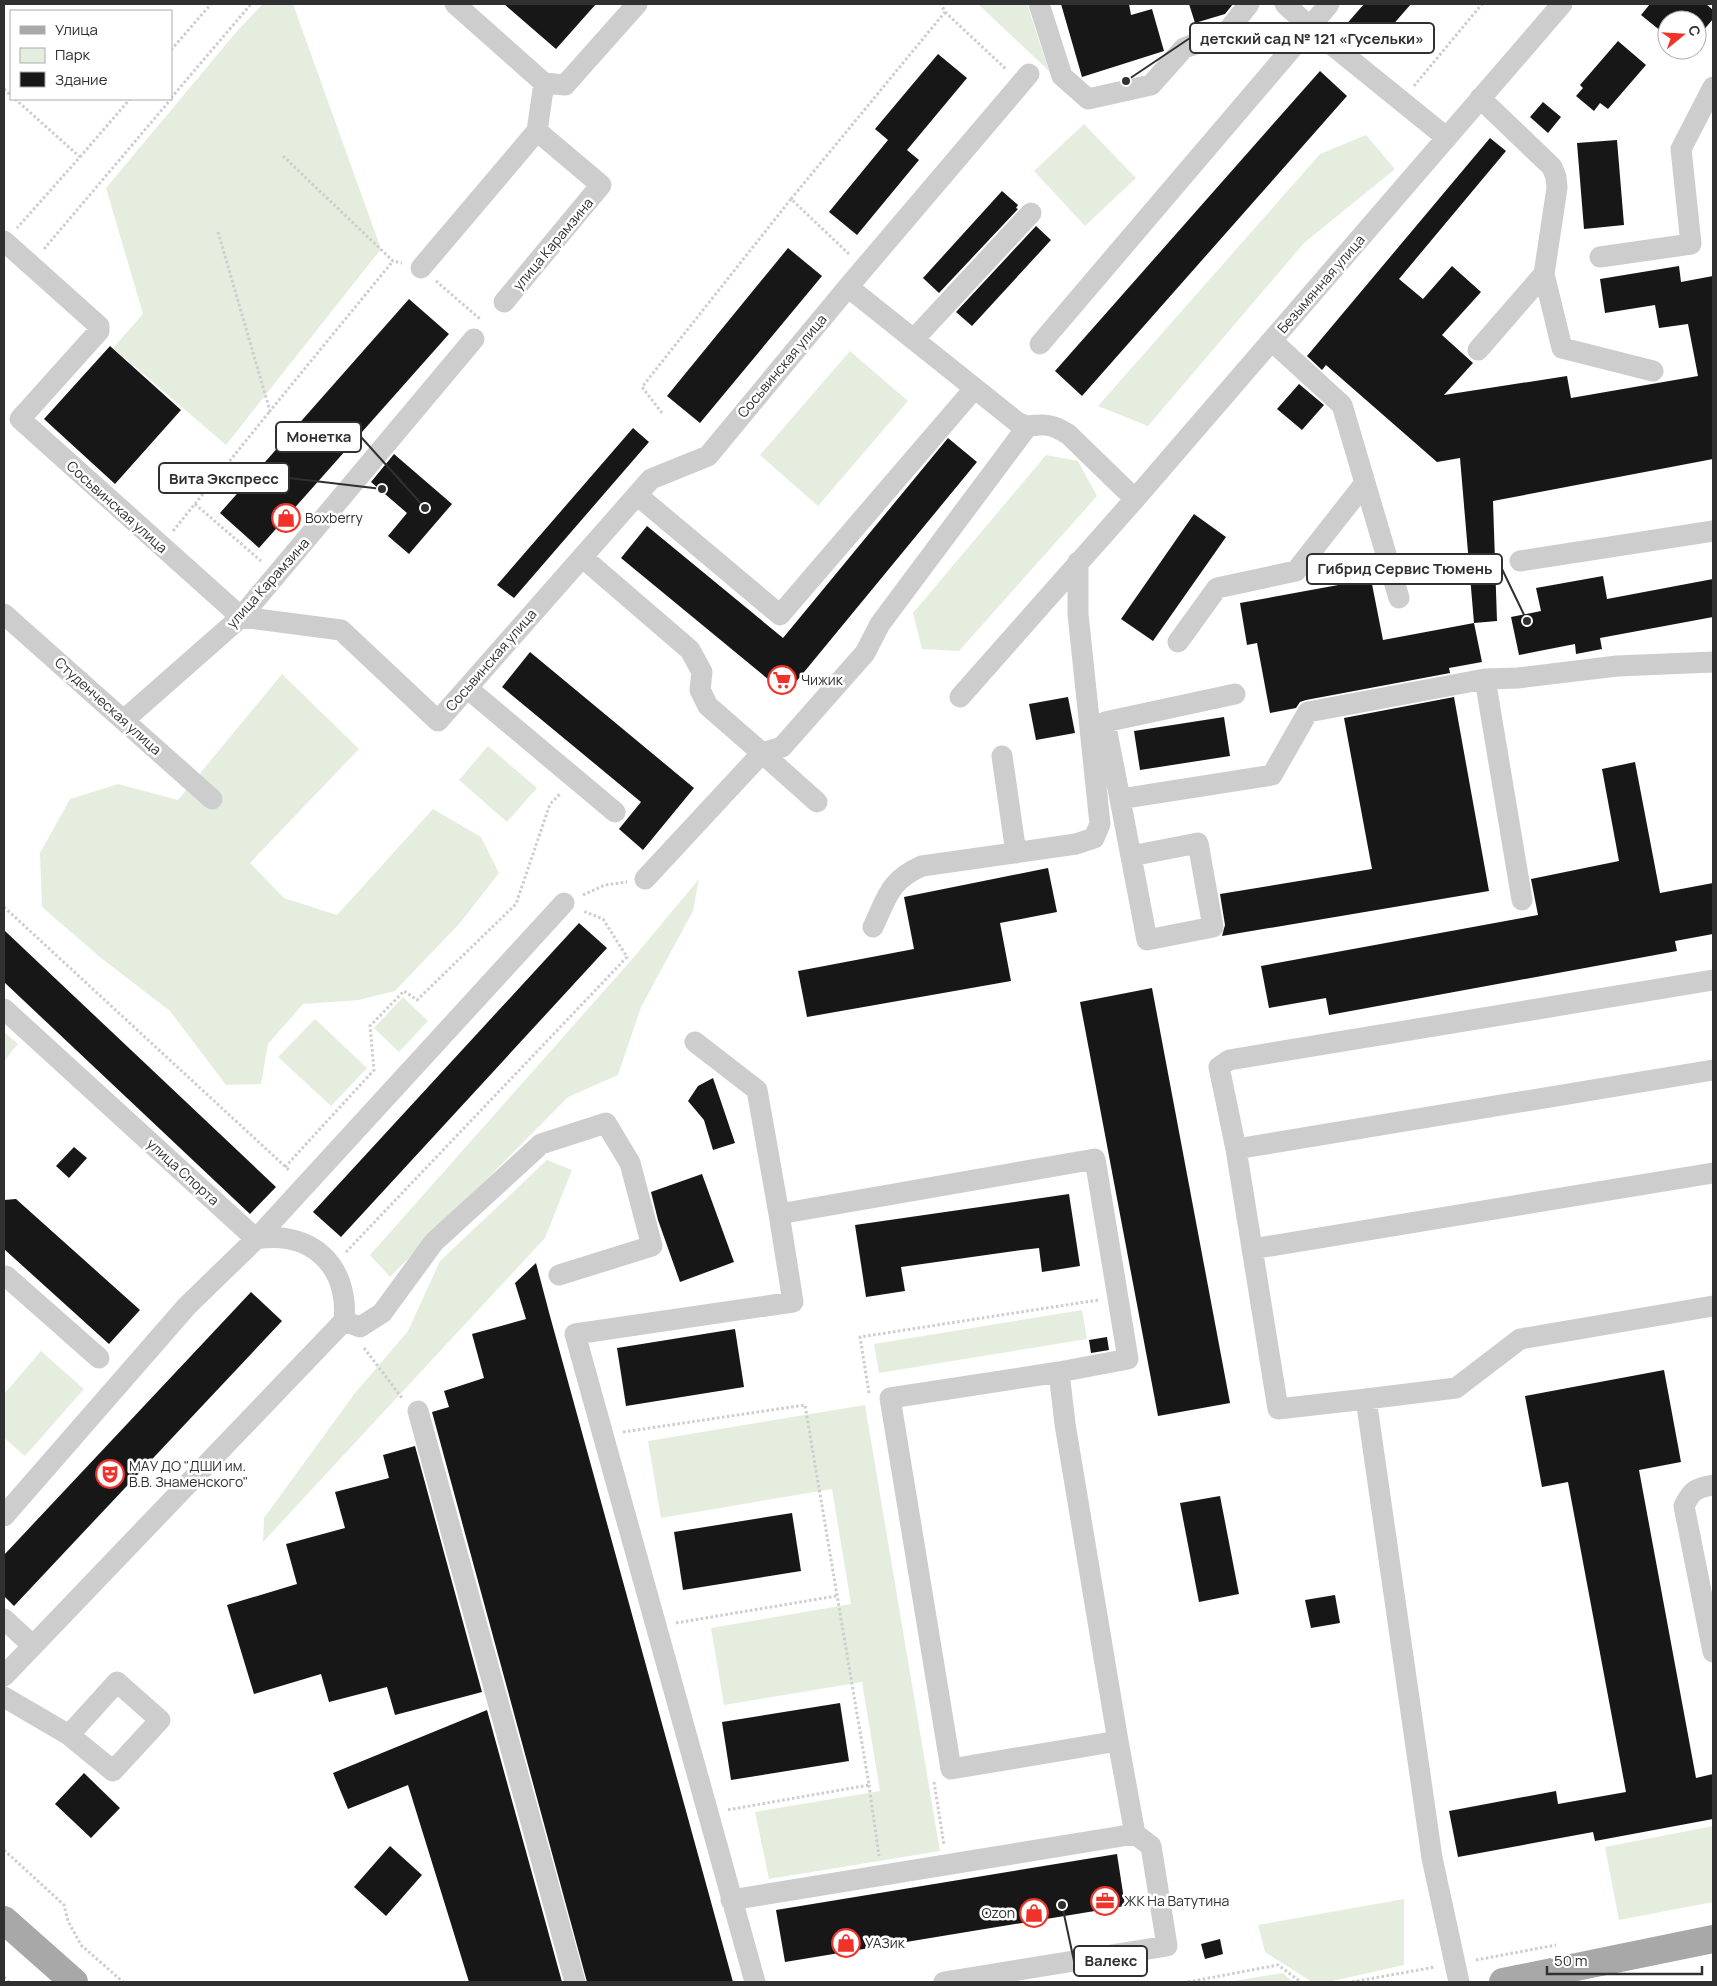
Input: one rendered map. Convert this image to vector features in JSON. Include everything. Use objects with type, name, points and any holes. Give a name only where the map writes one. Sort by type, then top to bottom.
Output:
[{"type":"main road","points":[[4,1920],[64,1979]]},
{"type":"main road","points":[[1503,1982],[1713,1939]]},
{"type":"street","points":[[455,4],[544,83],[565,85],[637,4]]},
{"type":"street","points":[[1038,4],[1062,76],[1088,99],[1151,85],[1184,48],[1226,33],[1249,4]]},
{"type":"street","points":[[1285,4],[1310,27],[1447,138]]},
{"type":"street","points":[[1040,344],[1328,4]]},
{"type":"street","name":"Безымянная улица","points":[[960,697],[1135,499],[1562,4]]},
{"type":"street","name":"Сосьвинская улица","points":[[10,234],[31,265],[99,326],[100,331],[20,419],[241,617],[341,630],[438,721],[651,479],[708,456],[1025,78]]},
{"type":"street","points":[[421,268],[537,131],[544,83]]},
{"type":"street","points":[[1600,257],[1691,244],[1681,149],[1713,87]]},
{"type":"street","points":[[1480,98],[1545,158],[1556,176],[1557,188],[1544,274],[1562,348],[1653,371]]},
{"type":"street","name":"улица Карамзина","points":[[504,302],[602,186],[537,131]]},
{"type":"street","points":[[914,339],[1031,213]]},
{"type":"street","points":[[1478,350],[1544,274]]},
{"type":"street","points":[[848,287],[914,339],[974,390],[1017,422],[1027,427],[1041,424],[1056,427],[1068,434],[1135,499]]},
{"type":"street","name":"улица Карамзина","points":[[124,720],[241,617],[474,339]]},
{"type":"street","points":[[1272,341],[1342,404],[1398,598]]},
{"type":"street","points":[[637,495],[780,615],[974,390]]},
{"type":"street","points":[[644,879],[762,753],[782,747],[865,653],[880,624],[1027,427]]},
{"type":"street","points":[[1178,642],[1217,588],[1296,571],[1365,483]]},
{"type":"street","points":[[1520,561],[1713,530]]},
{"type":"street","points":[[582,557],[690,650],[702,672],[700,690],[708,706],[816,802]]},
{"type":"street","points":[[873,928],[895,883],[907,873],[922,866],[1076,844],[1094,838],[1100,824],[1078,614],[1078,562]]},
{"type":"street","name":"Студенческая улица","points":[[4,614],[212,799]]},
{"type":"street","points":[[1120,799],[1272,775],[1308,712],[1485,679],[1518,678],[1617,666],[1713,662]]},
{"type":"street","points":[[1485,679],[1522,900]]},
{"type":"street","points":[[467,688],[615,812]]},
{"type":"street","points":[[1131,856],[1198,843],[1213,927],[1147,940],[1105,722],[1235,694]]},
{"type":"street","points":[[1002,756],[1016,853]]},
{"type":"street","points":[[4,1516],[187,1306],[256,1239],[564,903]]},
{"type":"street","points":[[1713,980],[1229,1060],[1219,1067],[1236,1149],[1278,1409],[1456,1388],[1520,1339],[1713,1306]]},
{"type":"street","name":"улица Спорта","points":[[4,1009],[256,1239]]},
{"type":"street","points":[[695,1042],[757,1090],[793,1302],[575,1334],[755,1982]]},
{"type":"street","points":[[1236,1149],[1713,1070]]},
{"type":"street","points":[[344,1321],[360,1327],[382,1314],[434,1242],[541,1144],[606,1122],[630,1163],[652,1246],[559,1275]]},
{"type":"street","points":[[779,1214],[1095,1159],[1128,1359],[1059,1372],[890,1398],[951,1769],[1118,1741]]},
{"type":"street","points":[[1252,1249],[1713,1173]]},
{"type":"street","points":[[4,1676],[344,1321],[344,1292],[339,1279],[332,1266],[317,1251],[298,1241],[284,1237],[256,1239]]},
{"type":"street","points":[[4,1278],[6,1276],[99,1358]]},
{"type":"street","points":[[944,1982],[990,1979],[1166,1946],[1151,1846],[1135,1834],[1067,1433],[1059,1372]]},
{"type":"street","points":[[1366,1399],[1432,1858],[1457,1973]]},
{"type":"street","points":[[418,1411],[575,1982]]},
{"type":"street","points":[[1713,1484],[1691,1492],[1684,1506],[1713,1652]]},
{"type":"street","points":[[4,1619],[32,1645]]},
{"type":"street","points":[[4,1697],[69,1735]]},
{"type":"street","points":[[731,1900],[1135,1834]]},
{"type":"path","points":[[172,49],[211,4]]},
{"type":"path","points":[[172,97],[251,4]]},
{"type":"path","points":[[941,4],[945,12],[1025,78]]},
{"type":"path","points":[[1402,101],[1482,4]]},
{"type":"path","points":[[662,414],[642,387],[791,199],[945,12]]},
{"type":"path","points":[[16,100],[80,157]]},
{"type":"path","points":[[10,234],[129,100]]},
{"type":"path","points":[[31,265],[169,100]]},
{"type":"path","points":[[160,546],[394,262],[283,156]]},
{"type":"path","points":[[791,199],[864,268]]},
{"type":"path","points":[[218,232],[270,411]]},
{"type":"path","points":[[451,293],[487,324],[474,339]]},
{"type":"path","points":[[196,504],[277,575]]},
{"type":"path","points":[[285,1167],[374,1070],[370,1026],[404,991],[417,1000],[516,904],[550,804],[575,779]]},
{"type":"path","points":[[564,903],[605,885],[644,879]]},
{"type":"path","points":[[332,1266],[627,957],[603,919],[564,903]]},
{"type":"path","points":[[4,907],[304,1185]]},
{"type":"path","points":[[869,1395],[860,1337],[1118,1297]]},
{"type":"path","points":[[344,1321],[407,1404],[418,1411]]},
{"type":"path","points":[[603,1435],[805,1404],[869,1785],[882,1875]]},
{"type":"path","points":[[656,1626],[836,1596]]},
{"type":"path","points":[[933,1777],[947,1865]]},
{"type":"path","points":[[707,1814],[869,1785]]},
{"type":"path","points":[[4,1850],[64,1905],[68,1922],[81,1945],[123,1982]]},
{"type":"path","points":[[1352,1982],[1457,1973],[1562,1943]]},
{"type":"path","points":[[1188,1982],[1278,1965],[1301,1982]]},
{"type":"path","points":[[4,1977],[9,1982]]},
{"type":"green space","points":[[263,4],[293,4],[381,249],[226,445],[113,348],[143,314],[106,188],[238,30]]},
{"type":"green space","points":[[978,4],[1027,4],[1049,71]]},
{"type":"green space","points":[[1084,124],[1136,178],[1085,226],[1034,171]]},
{"type":"green space","points":[[1366,135],[1395,169],[1304,243],[1148,426],[1098,406],[1320,154]]},
{"type":"green space","points":[[850,351],[908,401],[818,506],[760,455]]},
{"type":"green space","points":[[1046,455],[1078,461],[1097,496],[959,651],[922,649],[913,613]]},
{"type":"green space","points":[[282,674],[359,749],[250,863],[284,898],[337,915],[433,809],[481,837],[499,873],[460,923],[395,991],[359,1000],[303,1004],[268,1044],[261,1084],[226,1085],[170,1011],[101,958],[42,907],[40,853],[70,799],[118,784],[178,800]]},
{"type":"green space","points":[[488,746],[537,788],[507,822],[459,780]]},
{"type":"green space","points":[[699,879],[693,911],[641,1007],[618,1075],[568,1097],[390,1277],[370,1255],[634,957]]},
{"type":"green space","points":[[403,997],[428,1021],[399,1052],[374,1028]]},
{"type":"green space","points":[[315,1019],[367,1068],[331,1106],[278,1057]]},
{"type":"green space","points":[[4,1032],[18,1044],[4,1061]]},
{"type":"green space","points":[[547,1160],[572,1170],[545,1238],[263,1542],[264,1518],[355,1393],[408,1331],[440,1261]]},
{"type":"green space","points":[[1082,1310],[1087,1339],[879,1373],[874,1344]]},
{"type":"green space","points":[[41,1351],[84,1389],[25,1456],[4,1438],[4,1394]]},
{"type":"green space","points":[[865,1405],[940,1851],[769,1879],[755,1812],[880,1791],[862,1682],[724,1705],[711,1628],[851,1604],[832,1489],[661,1518],[648,1441]]},
{"type":"green space","points":[[1713,1826],[1713,1902],[1619,1920],[1605,1847]]},
{"type":"green space","points":[[1404,1899],[1404,1965],[1328,1982],[1312,1982],[1265,1952],[1258,1925]]},
{"type":"green space","points":[[1283,1973],[1293,1982],[1228,1982]]},
{"type":"building","points":[[504,4],[596,4],[556,49]]},
{"type":"building","points":[[1061,4],[1129,4],[1131,15],[1152,9],[1164,51],[1082,77]]},
{"type":"building","points":[[1189,4],[1233,4],[1225,14],[1195,23]]},
{"type":"building","points":[[1364,4],[1411,4],[1371,50],[1344,27]]},
{"type":"building","points":[[1650,4],[1706,4],[1713,10],[1713,19],[1707,26],[1707,10],[1657,10],[1657,28],[1641,15]]},
{"type":"building","points":[[1618,41],[1646,65],[1608,109],[1600,103],[1594,111],[1576,96],[1583,88],[1580,85]]},
{"type":"building","points":[[938,54],[967,78],[907,150],[919,160],[857,235],[829,212],[888,140],[875,129]]},
{"type":"building","points":[[1320,71],[1347,96],[1082,396],[1055,371]]},
{"type":"building","points":[[1543,102],[1561,117],[1548,133],[1530,117]]},
{"type":"building","points":[[1490,138],[1506,151],[1399,279],[1423,299],[1452,266],[1481,292],[1442,335],[1473,363],[1444,395],[1567,376],[1571,398],[1698,376],[1688,324],[1659,328],[1655,305],[1605,313],[1600,279],[1679,266],[1681,282],[1713,276],[1713,459],[1493,501],[1497,621],[1474,623],[1460,458],[1437,462],[1326,365],[1322,370],[1307,356]]},
{"type":"building","points":[[1617,140],[1624,225],[1584,229],[1577,143]]},
{"type":"building","points":[[1002,191],[1018,205],[1016,208],[1018,209],[939,293],[923,278]]},
{"type":"building","points":[[1036,226],[1051,240],[972,326],[956,312]]},
{"type":"building","points":[[788,248],[822,276],[700,423],[667,396]]},
{"type":"building","points":[[409,299],[449,334],[259,548],[220,513]]},
{"type":"building","points":[[110,346],[181,410],[115,484],[44,419]]},
{"type":"building","points":[[1299,384],[1324,405],[1302,430],[1277,409]]},
{"type":"building","points":[[633,428],[649,442],[514,598],[497,585]]},
{"type":"building","points":[[948,438],[977,462],[786,694],[621,558],[647,526],[783,638]]},
{"type":"building","points":[[394,454],[452,504],[409,554],[388,536],[407,513],[371,482]]},
{"type":"building","points":[[1194,514],[1226,537],[1153,641],[1121,619]]},
{"type":"building","points":[[1603,576],[1607,599],[1713,579],[1713,617],[1600,638],[1602,649],[1576,654],[1575,644],[1519,655],[1511,617],[1541,611],[1536,588]]},
{"type":"building","points":[[1371,579],[1383,640],[1474,623],[1482,662],[1449,668],[1450,673],[1306,700],[1300,702],[1296,708],[1270,713],[1257,643],[1247,645],[1240,603]]},
{"type":"building","points":[[530,652],[694,788],[643,850],[619,829],[641,802],[502,687]]},
{"type":"building","points":[[1068,697],[1075,733],[1036,740],[1029,704]]},
{"type":"building","points":[[1454,697],[1489,891],[1222,936],[1225,925],[1220,894],[1372,869],[1344,718]]},
{"type":"building","points":[[1224,717],[1230,756],[1140,770],[1134,731]]},
{"type":"building","points":[[1635,762],[1660,893],[1713,883],[1713,934],[1675,941],[1677,951],[1329,1015],[1326,998],[1269,1008],[1261,966],[1538,915],[1531,879],[1619,861],[1602,769]]},
{"type":"building","points":[[1048,868],[1057,912],[1000,923],[1011,981],[807,1017],[798,971],[914,949],[904,897]]},
{"type":"building","points":[[579,923],[607,948],[341,1237],[313,1212]]},
{"type":"building","points":[[4,930],[276,1187],[250,1214],[4,982]]},
{"type":"building","points":[[1152,988],[1230,1403],[1158,1416],[1080,1002]]},
{"type":"building","points":[[713,1078],[735,1143],[713,1150],[704,1120],[688,1101],[698,1086]]},
{"type":"building","points":[[74,1147],[87,1158],[69,1178],[56,1166]]},
{"type":"building","points":[[702,1174],[734,1262],[680,1282],[658,1220],[651,1192]]},
{"type":"building","points":[[1069,1194],[1080,1266],[1042,1272],[1039,1248],[901,1267],[905,1291],[866,1297],[855,1225]]},
{"type":"building","points":[[16,1199],[140,1310],[109,1344],[4,1249],[4,1200]]},
{"type":"building","points":[[536,1263],[733,1982],[587,1982],[432,1412],[449,1407],[444,1391],[484,1378],[472,1334],[526,1319],[515,1283]]},
{"type":"building","points":[[251,1292],[282,1321],[14,1606],[4,1596],[4,1555]]},
{"type":"building","points":[[735,1329],[744,1387],[626,1406],[617,1348]]},
{"type":"building","points":[[1107,1337],[1109,1350],[1091,1353],[1089,1340]]},
{"type":"building","points":[[1664,1370],[1681,1462],[1639,1470],[1696,1778],[1713,1774],[1713,1819],[1595,1841],[1593,1832],[1458,1857],[1449,1811],[1556,1791],[1558,1804],[1626,1792],[1568,1482],[1542,1487],[1525,1396]]},
{"type":"building","points":[[415,1446],[482,1692],[395,1715],[387,1687],[329,1702],[321,1674],[254,1694],[227,1605],[297,1584],[286,1544],[345,1528],[335,1492],[389,1478],[383,1455]]},
{"type":"building","points":[[1220,1496],[1239,1594],[1199,1602],[1180,1503]]},
{"type":"building","points":[[792,1513],[801,1571],[683,1590],[674,1532]]},
{"type":"building","points":[[1335,1595],[1340,1623],[1311,1628],[1305,1600]]},
{"type":"building","points":[[840,1703],[849,1761],[731,1780],[722,1722]]},
{"type":"building","points":[[487,1710],[562,1982],[469,1982],[408,1785],[348,1809],[333,1773]]},
{"type":"building","points":[[84,1773],[120,1808],[91,1838],[55,1804]]},
{"type":"building","points":[[390,1846],[422,1875],[386,1916],[354,1887]]},
{"type":"building","points":[[1117,1854],[1125,1906],[785,1962],[776,1910]]},
{"type":"building","points":[[1220,1939],[1223,1954],[1205,1959],[1201,1944]]},
{"type":"place","name":"детский сад № 121 «Гусельки»","points":[[1126,81]]},
{"type":"place","name":"Вита Экспресс","points":[[382,489]]},
{"type":"place","name":"Монетка","points":[[425,508]]},
{"type":"place","name":"Boxberry","points":[[286,518]]},
{"type":"place","name":"Гибрид Сервис Тюмень","points":[[1527,621]]},
{"type":"place","name":"Чижик","points":[[782,680]]},
{"type":"place","name":"МАУ ДО \"ДШИ им. В.В. Знаменского\"","points":[[110,1474]]},
{"type":"place","name":"ЖК На Ватутина","points":[[1105,1901]]},
{"type":"place","name":"Валекс","points":[[1062,1905]]},
{"type":"place","name":"Ozon","points":[[1034,1913]]},
{"type":"place","name":"УАЗик","points":[[846,1943]]}]
